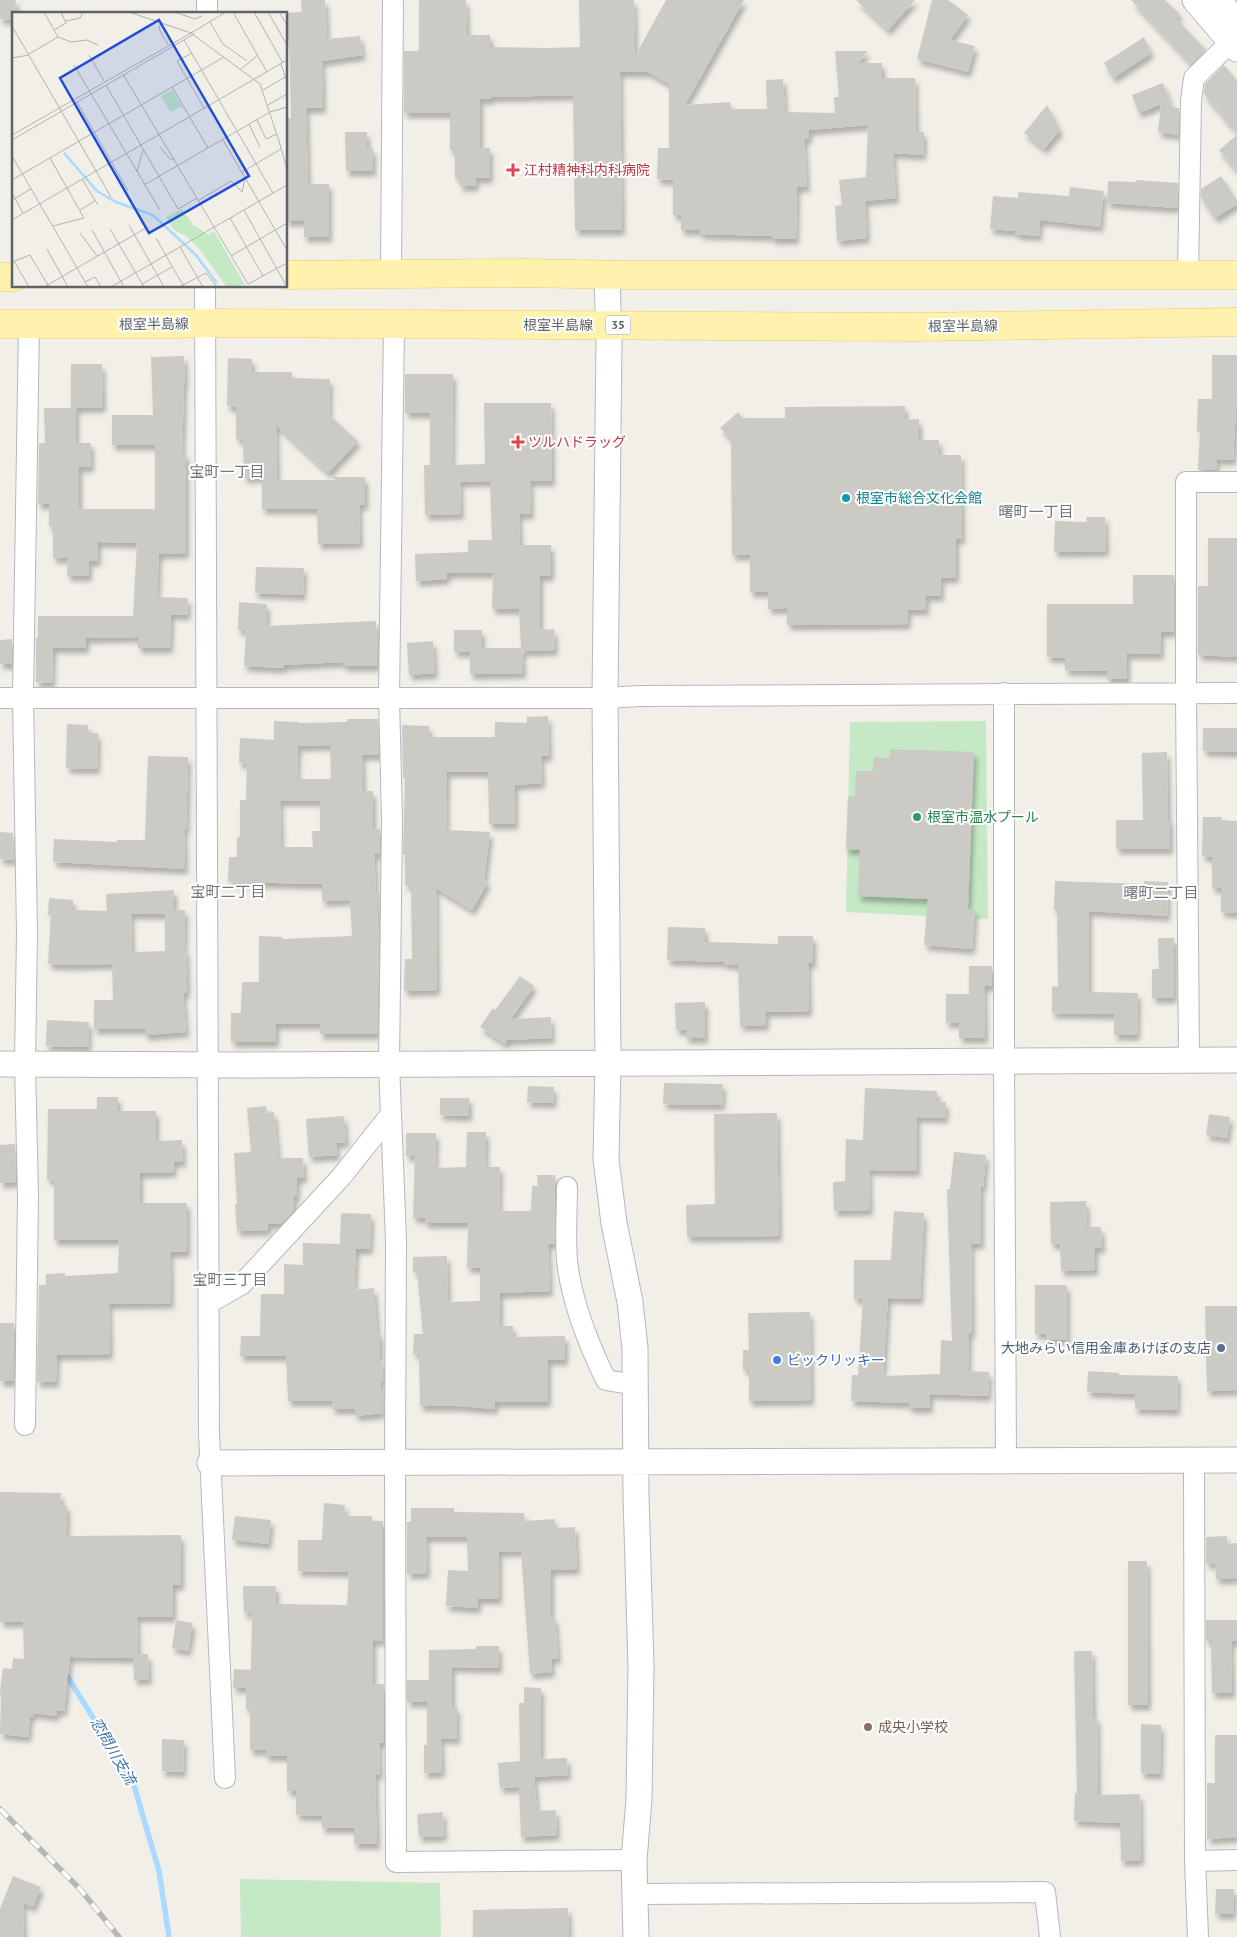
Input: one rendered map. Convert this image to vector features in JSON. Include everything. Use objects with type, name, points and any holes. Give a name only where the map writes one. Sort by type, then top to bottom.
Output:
[{"type":"main road","points":[[288,275],[391,273],[608,275],[1237,274]]},
{"type":"main road","name":"根室半島線","points":[[0,324],[176,324],[206,322],[914,327],[1237,322]]},
{"type":"street","points":[[391,273],[393,0]]},
{"type":"street","points":[[1194,0],[1235,37]]},
{"type":"street","points":[[1218,0],[1235,37]]},
{"type":"street","points":[[1188,274],[1191,102],[1194,78],[1235,37]]},
{"type":"street","points":[[608,275],[605,698],[608,1063],[606,1159],[614,1223],[630,1302],[635,1348],[641,1667],[639,1799],[634,1860],[636,1937]]},
{"type":"street","points":[[205,288],[210,1464],[225,1778]]},
{"type":"street","points":[[25,1425],[28,1196],[25,1064],[27,932],[23,698],[29,324]]},
{"type":"street","points":[[394,324],[389,698],[392,819],[389,1064],[396,1240],[394,1463],[396,1862],[634,1860]]},
{"type":"street","points":[[1189,1060],[1186,482],[1237,482]]},
{"type":"street","points":[[0,698],[605,698],[1004,693],[1237,693]]},
{"type":"street","points":[[1004,693],[1006,1460]]},
{"type":"street","points":[[0,1064],[1237,1060]]},
{"type":"street","points":[[208,1303],[242,1284],[342,1176],[391,1114]]},
{"type":"street","points":[[567,1188],[567,1260],[574,1300],[592,1352],[606,1380],[636,1385]]},
{"type":"street","points":[[1194,1460],[1195,1861],[1197,1935]]},
{"type":"street","points":[[210,1464],[1237,1460]]},
{"type":"street","points":[[1195,1861],[1237,1860]]},
{"type":"street","points":[[635,1894],[1045,1892],[1050,1937]]},
{"type":"green space","name":"根室市温水プール","points":[[986,721],[988,919],[846,912],[850,722]]},
{"type":"green space","points":[[240,1879],[440,1883],[441,1937],[241,1937]]},
{"type":"building","points":[[0,0],[16,0],[15,12],[12,12],[12,20],[0,19]]},
{"type":"building","points":[[301,0],[325,0],[327,39],[360,36],[363,55],[322,61],[323,108],[306,108],[308,184],[329,184],[329,237],[304,237],[304,221],[288,221],[288,118],[291,118],[288,13],[302,12]]},
{"type":"building","points":[[419,0],[466,0],[467,35],[490,35],[490,47],[548,48],[580,47],[579,0],[634,0],[635,56],[666,0],[744,0],[685,105],[730,102],[731,109],[767,109],[766,80],[783,79],[785,112],[835,113],[834,97],[839,97],[835,51],[868,51],[858,63],[882,63],[882,78],[915,78],[916,131],[924,132],[923,155],[893,153],[896,198],[865,201],[867,238],[837,241],[835,206],[842,205],[839,180],[866,177],[868,125],[809,130],[809,139],[804,139],[807,187],[797,187],[796,239],[772,239],[772,236],[700,234],[700,230],[681,230],[681,215],[673,215],[673,180],[657,179],[658,148],[669,148],[669,84],[648,72],[620,72],[622,230],[575,230],[573,95],[491,97],[491,99],[480,99],[480,148],[490,148],[490,178],[476,178],[476,186],[460,186],[460,178],[455,178],[455,150],[450,150],[450,113],[404,113],[404,51],[419,51]]},
{"type":"building","points":[[856,0],[915,0],[888,30]]},
{"type":"building","points":[[932,0],[948,0],[968,15],[950,40],[975,46],[968,72],[917,59]]},
{"type":"building","points":[[1131,0],[1165,0],[1180,14],[1176,18],[1206,50],[1191,64]]},
{"type":"building","points":[[1144,37],[1151,53],[1113,78],[1104,63]]},
{"type":"building","points":[[1224,65],[1237,81],[1237,133],[1204,94],[1205,84]]},
{"type":"building","points":[[1163,83],[1172,107],[1179,108],[1179,135],[1158,132],[1161,104],[1139,113],[1132,95]]},
{"type":"building","points":[[1047,105],[1060,130],[1044,149],[1024,133]]},
{"type":"building","points":[[345,132],[367,132],[367,148],[373,148],[373,171],[346,171]]},
{"type":"building","points":[[1237,135],[1237,171],[1219,150]]},
{"type":"building","points":[[1221,176],[1237,204],[1215,218],[1201,197],[1201,189]]},
{"type":"building","points":[[1136,180],[1178,183],[1177,208],[1107,203],[1108,181],[1136,182]]},
{"type":"building","points":[[1070,187],[1104,191],[1100,227],[1040,220],[1039,236],[1015,234],[1015,231],[990,229],[993,196],[1018,198],[1018,192],[1069,196]]},
{"type":"building","points":[[1212,355],[1237,355],[1233,460],[1217,459],[1216,470],[1198,470],[1200,432],[1197,432],[1198,399],[1212,399]]},
{"type":"building","points":[[184,356],[185,384],[182,454],[186,453],[186,553],[159,554],[157,597],[188,598],[187,615],[171,614],[170,648],[138,648],[138,637],[86,638],[86,648],[53,648],[52,683],[36,682],[38,616],[133,616],[137,543],[98,542],[98,561],[89,561],[89,576],[67,576],[68,558],[53,558],[53,527],[49,526],[49,504],[38,504],[39,443],[45,443],[44,408],[76,408],[76,443],[91,443],[91,467],[79,467],[79,509],[155,509],[155,445],[112,445],[112,415],[153,415],[151,357]]},
{"type":"building","points":[[228,358],[252,359],[252,372],[292,372],[292,378],[330,379],[329,415],[358,441],[328,473],[276,425],[277,480],[336,480],[332,477],[365,477],[365,505],[359,505],[360,543],[318,544],[317,509],[262,509],[262,477],[244,478],[243,439],[236,439],[236,407],[227,406]]},
{"type":"building","points":[[71,364],[102,364],[103,407],[71,408]]},
{"type":"building","points":[[405,374],[453,374],[452,465],[485,464],[484,403],[551,403],[552,481],[530,481],[531,514],[519,514],[520,545],[551,545],[551,576],[540,576],[540,630],[554,629],[555,650],[522,651],[523,673],[470,674],[470,652],[454,652],[454,630],[482,630],[482,648],[521,648],[519,609],[492,609],[493,573],[447,573],[447,579],[416,581],[415,554],[468,552],[468,540],[492,540],[490,481],[460,482],[461,514],[425,515],[424,465],[430,465],[430,413],[405,413]]},
{"type":"building","name":"根室市総合文化会館","points":[[905,406],[905,420],[919,419],[919,440],[939,440],[939,455],[961,455],[962,539],[956,539],[956,578],[941,578],[941,596],[926,596],[926,610],[908,610],[908,624],[787,625],[787,608],[768,609],[768,592],[750,592],[750,555],[732,555],[731,439],[720,428],[738,412],[743,418],[785,418],[785,407]]},
{"type":"building","points":[[1086,517],[1105,517],[1106,551],[1054,552],[1055,521],[1087,522]]},
{"type":"building","points":[[1208,538],[1237,538],[1237,657],[1198,655],[1198,586],[1208,586]]},
{"type":"building","points":[[256,567],[304,568],[303,595],[255,593]]},
{"type":"building","points":[[1133,575],[1174,575],[1174,632],[1161,632],[1161,654],[1127,654],[1127,679],[1107,679],[1107,671],[1065,670],[1065,658],[1047,657],[1047,604],[1133,604]]},
{"type":"building","points":[[239,602],[267,604],[266,626],[376,621],[377,666],[344,666],[343,662],[284,665],[284,668],[244,666],[246,630],[238,630]]},
{"type":"building","points":[[12,639],[12,664],[0,664],[0,640]]},
{"type":"building","points":[[433,641],[435,673],[409,675],[407,643]]},
{"type":"building","points":[[548,716],[549,756],[541,756],[542,783],[515,785],[515,824],[489,824],[488,772],[447,772],[446,830],[490,832],[484,880],[488,882],[472,910],[436,888],[437,990],[404,991],[405,959],[412,959],[411,885],[405,885],[405,854],[403,854],[405,778],[403,778],[402,725],[429,726],[429,737],[495,737],[495,722],[527,723],[527,717]]},
{"type":"building","points":[[347,719],[378,719],[379,755],[362,755],[363,791],[373,791],[373,829],[380,829],[380,854],[374,854],[379,947],[377,1034],[320,1034],[320,1024],[276,1024],[276,1042],[231,1042],[231,1013],[241,1013],[242,982],[259,982],[259,936],[282,937],[282,939],[352,936],[350,900],[322,901],[322,884],[228,882],[229,857],[237,857],[237,837],[240,837],[240,800],[246,800],[247,764],[239,763],[240,738],[274,740],[274,721],[298,723],[347,722]],"holes":[[[330,745],[331,779],[297,779],[298,746]],[[280,801],[320,801],[320,831],[312,831],[313,847],[281,847]]]},
{"type":"building","points":[[67,724],[88,725],[88,733],[98,733],[97,769],[66,768]]},
{"type":"building","points":[[1203,728],[1237,728],[1237,752],[1203,751]]},
{"type":"building","name":"根室市温水プール","points":[[890,749],[974,752],[968,909],[975,910],[972,949],[924,945],[928,899],[858,896],[860,850],[846,849],[848,796],[855,797],[856,771],[873,771],[874,757],[890,758]]},
{"type":"building","points":[[1167,752],[1170,849],[1116,849],[1116,820],[1143,820],[1142,753]]},
{"type":"building","points":[[148,756],[188,757],[186,830],[184,830],[185,869],[53,862],[54,839],[117,842],[117,840],[145,840]]},
{"type":"building","points":[[1203,817],[1222,817],[1222,820],[1237,821],[1237,913],[1221,912],[1221,888],[1212,888],[1212,857],[1202,856]]},
{"type":"building","points":[[0,832],[13,833],[14,860],[0,859]]},
{"type":"building","points":[[1055,881],[1144,884],[1144,881],[1168,882],[1167,916],[1089,911],[1089,992],[1138,993],[1137,1035],[1114,1035],[1114,1014],[1052,1013],[1052,986],[1058,987],[1057,910],[1054,910]]},
{"type":"building","points":[[174,890],[174,910],[185,910],[184,950],[186,950],[187,993],[183,993],[186,1032],[145,1035],[145,1029],[94,1029],[94,1000],[113,1000],[112,964],[48,964],[51,915],[48,915],[49,898],[73,900],[73,910],[107,911],[106,894]],"holes":[[[131,914],[165,914],[165,951],[132,952]]]},
{"type":"building","points":[[668,927],[705,928],[705,942],[778,944],[778,936],[813,936],[813,963],[808,963],[809,1011],[766,1012],[766,1025],[740,1026],[738,965],[724,964],[724,962],[667,960]]},
{"type":"building","points":[[1158,938],[1174,938],[1174,998],[1152,998],[1152,969],[1159,969]]},
{"type":"building","points":[[969,966],[992,966],[992,986],[984,986],[985,1038],[959,1038],[959,1022],[946,1023],[946,994],[969,994]]},
{"type":"building","points":[[520,976],[534,986],[511,1019],[551,1017],[552,1038],[507,1040],[505,1044],[480,1027]]},
{"type":"building","points":[[705,1002],[705,1038],[686,1038],[686,1030],[676,1030],[675,1003]]},
{"type":"building","points":[[47,1020],[89,1022],[88,1047],[46,1046]]},
{"type":"building","points":[[664,1083],[723,1084],[722,1105],[663,1104]]},
{"type":"building","points":[[528,1086],[554,1087],[553,1103],[527,1102]]},
{"type":"building","points":[[865,1088],[937,1091],[937,1102],[946,1102],[945,1118],[917,1117],[917,1171],[869,1170],[870,1210],[834,1211],[833,1182],[845,1181],[846,1139],[863,1140]]},
{"type":"building","points":[[97,1097],[118,1097],[118,1111],[156,1111],[156,1141],[182,1140],[183,1162],[173,1162],[174,1172],[140,1173],[140,1203],[187,1203],[187,1252],[170,1252],[171,1303],[109,1304],[110,1354],[57,1355],[56,1382],[37,1382],[39,1285],[46,1285],[46,1274],[65,1273],[65,1276],[118,1273],[119,1240],[54,1240],[54,1180],[47,1180],[48,1109],[97,1109]]},
{"type":"building","points":[[440,1098],[469,1098],[469,1116],[440,1115]]},
{"type":"building","points":[[266,1106],[267,1113],[274,1112],[278,1158],[303,1158],[304,1178],[297,1178],[297,1196],[294,1196],[294,1210],[282,1223],[268,1224],[268,1230],[237,1231],[234,1153],[251,1152],[247,1108]]},
{"type":"building","points":[[777,1113],[779,1236],[687,1237],[686,1205],[715,1204],[714,1114]]},
{"type":"building","points":[[1209,1114],[1230,1117],[1227,1138],[1206,1135]]},
{"type":"building","points":[[344,1116],[346,1142],[336,1143],[337,1155],[309,1157],[306,1119]]},
{"type":"building","points":[[467,1132],[486,1132],[485,1167],[500,1167],[499,1211],[531,1211],[532,1186],[538,1186],[537,1175],[555,1175],[554,1244],[548,1244],[550,1291],[500,1293],[500,1326],[513,1326],[513,1337],[565,1336],[565,1360],[548,1360],[548,1402],[495,1402],[495,1409],[420,1406],[419,1354],[413,1354],[414,1334],[423,1334],[417,1272],[413,1272],[413,1257],[447,1256],[448,1302],[480,1301],[480,1268],[467,1268],[468,1223],[425,1223],[425,1218],[413,1218],[415,1156],[406,1156],[406,1133],[436,1133],[435,1168],[466,1167]]},
{"type":"building","points":[[15,1144],[16,1182],[0,1183],[0,1145]]},
{"type":"building","points":[[954,1152],[986,1155],[983,1187],[981,1186],[981,1244],[971,1244],[972,1333],[969,1333],[968,1371],[989,1372],[988,1396],[930,1394],[930,1408],[909,1408],[909,1403],[851,1401],[852,1375],[858,1375],[863,1299],[854,1299],[854,1260],[891,1260],[894,1211],[924,1213],[920,1299],[888,1298],[883,1376],[940,1374],[941,1340],[952,1341],[947,1189],[950,1189]]},
{"type":"building","points":[[1086,1201],[1087,1227],[1101,1227],[1102,1248],[1095,1248],[1095,1270],[1061,1271],[1060,1244],[1051,1244],[1050,1202]]},
{"type":"building","points":[[341,1213],[371,1214],[370,1249],[356,1249],[354,1290],[374,1288],[377,1333],[380,1333],[380,1361],[382,1360],[383,1382],[380,1382],[383,1413],[355,1416],[355,1409],[332,1409],[332,1401],[288,1401],[286,1356],[240,1356],[241,1336],[260,1336],[261,1294],[284,1294],[284,1264],[303,1265],[303,1243],[340,1244]]},
{"type":"building","points":[[1035,1285],[1067,1285],[1067,1340],[1046,1340],[1046,1334],[1035,1334]]},
{"type":"building","name":"大地みらい信用金庫あけぼの支店","points":[[1205,1306],[1237,1306],[1237,1390],[1207,1391]]},
{"type":"building","name":"ビックリッキー","points":[[810,1312],[811,1400],[749,1401],[749,1370],[743,1370],[743,1350],[749,1350],[748,1313]]},
{"type":"building","points":[[0,1323],[14,1323],[14,1381],[0,1381]]},
{"type":"building","points":[[1088,1371],[1119,1373],[1119,1375],[1178,1376],[1177,1410],[1135,1409],[1135,1394],[1087,1392]]},
{"type":"building","points":[[0,1492],[61,1493],[60,1504],[67,1505],[67,1536],[181,1535],[181,1585],[173,1585],[173,1617],[137,1617],[138,1654],[148,1654],[149,1679],[134,1680],[133,1658],[70,1657],[64,1711],[57,1710],[56,1716],[33,1713],[32,1717],[30,1717],[28,1737],[0,1734],[0,1691],[3,1668],[12,1669],[13,1658],[24,1659],[23,1622],[0,1622]]},
{"type":"building","points":[[324,1503],[345,1505],[344,1516],[372,1516],[372,1521],[383,1521],[383,1641],[373,1640],[373,1684],[384,1684],[384,1743],[379,1743],[380,1775],[375,1775],[377,1844],[354,1844],[354,1828],[322,1828],[322,1816],[296,1815],[296,1791],[287,1791],[287,1756],[266,1756],[266,1750],[250,1750],[250,1710],[246,1709],[246,1688],[233,1688],[234,1669],[251,1670],[252,1613],[244,1613],[243,1586],[276,1586],[276,1604],[347,1605],[349,1572],[298,1571],[298,1540],[322,1540]]},
{"type":"building","points":[[411,1508],[454,1508],[454,1512],[524,1513],[524,1521],[555,1519],[555,1528],[575,1527],[577,1569],[551,1570],[551,1618],[555,1617],[558,1658],[551,1659],[552,1672],[530,1674],[521,1551],[499,1552],[499,1599],[478,1599],[478,1608],[446,1606],[448,1570],[468,1571],[467,1537],[426,1537],[427,1573],[407,1574],[407,1522],[411,1522]]},
{"type":"building","points":[[235,1516],[271,1520],[268,1544],[232,1540]]},
{"type":"building","points":[[1227,1536],[1227,1544],[1237,1543],[1237,1578],[1216,1579],[1215,1563],[1206,1564],[1206,1537]]},
{"type":"building","points":[[1128,1561],[1147,1561],[1148,1705],[1128,1705]]},
{"type":"building","points":[[176,1620],[193,1623],[188,1651],[172,1648]]},
{"type":"building","points":[[1206,1620],[1237,1620],[1237,1641],[1231,1641],[1232,1693],[1212,1693],[1211,1641],[1206,1641]]},
{"type":"building","points":[[476,1646],[499,1646],[499,1668],[452,1667],[452,1707],[457,1707],[457,1739],[441,1738],[442,1772],[424,1773],[424,1745],[427,1745],[427,1702],[407,1702],[407,1680],[429,1680],[429,1650],[476,1649]]},
{"type":"building","points":[[1074,1651],[1092,1651],[1093,1717],[1097,1717],[1098,1795],[1140,1794],[1141,1860],[1121,1861],[1120,1823],[1074,1821],[1075,1793],[1077,1793]]},
{"type":"building","points":[[524,1687],[541,1688],[541,1759],[567,1758],[568,1775],[534,1777],[537,1811],[556,1810],[557,1835],[521,1837],[519,1787],[500,1788],[498,1763],[520,1761],[519,1703],[524,1703]]},
{"type":"building","points":[[1141,1724],[1161,1725],[1160,1774],[1141,1773]]},
{"type":"building","points":[[1215,1735],[1237,1735],[1237,1837],[1207,1839],[1207,1783],[1215,1783]]},
{"type":"building","points":[[162,1739],[184,1740],[183,1772],[162,1771]]},
{"type":"building","points":[[443,1812],[444,1836],[419,1837],[417,1814]]},
{"type":"building","points":[[13,1876],[41,1887],[33,1907],[23,1903],[24,1937],[0,1937],[0,1909]]},
{"type":"building","points":[[1216,1889],[1234,1889],[1233,1914],[1215,1914]]},
{"type":"building","points":[[568,1908],[569,1937],[473,1937],[473,1910]]},
{"type":"waterway","name":"恋問川支流","points":[[64,1671],[133,1782],[159,1871],[169,1937]]},
{"type":"railway","points":[[0,1809],[80,1889],[119,1937]]},
{"type":"place","name":"江村精神科内科病院","points":[[513,170]]},
{"type":"place","name":"ツルハドラッグ","points":[[518,442]]},
{"type":"place","name":"根室市総合文化会館","points":[[846,498]]},
{"type":"place","name":"根室市温水プール","points":[[917,817]]},
{"type":"place","name":"大地みらい信用金庫あけぼの支店","points":[[1221,1348]]},
{"type":"place","name":"ビックリッキー","points":[[777,1360]]},
{"type":"place","name":"成央小学校","points":[[868,1727]]},
{"type":"district","name":"宝町一丁目","points":[[227,472]]},
{"type":"district","name":"曙町一丁目","points":[[1036,512]]},
{"type":"district","name":"宝町二丁目","points":[[228,892]]},
{"type":"district","name":"曙町二丁目","points":[[1161,893]]},
{"type":"district","name":"宝町三丁目","points":[[230,1280]]}]
